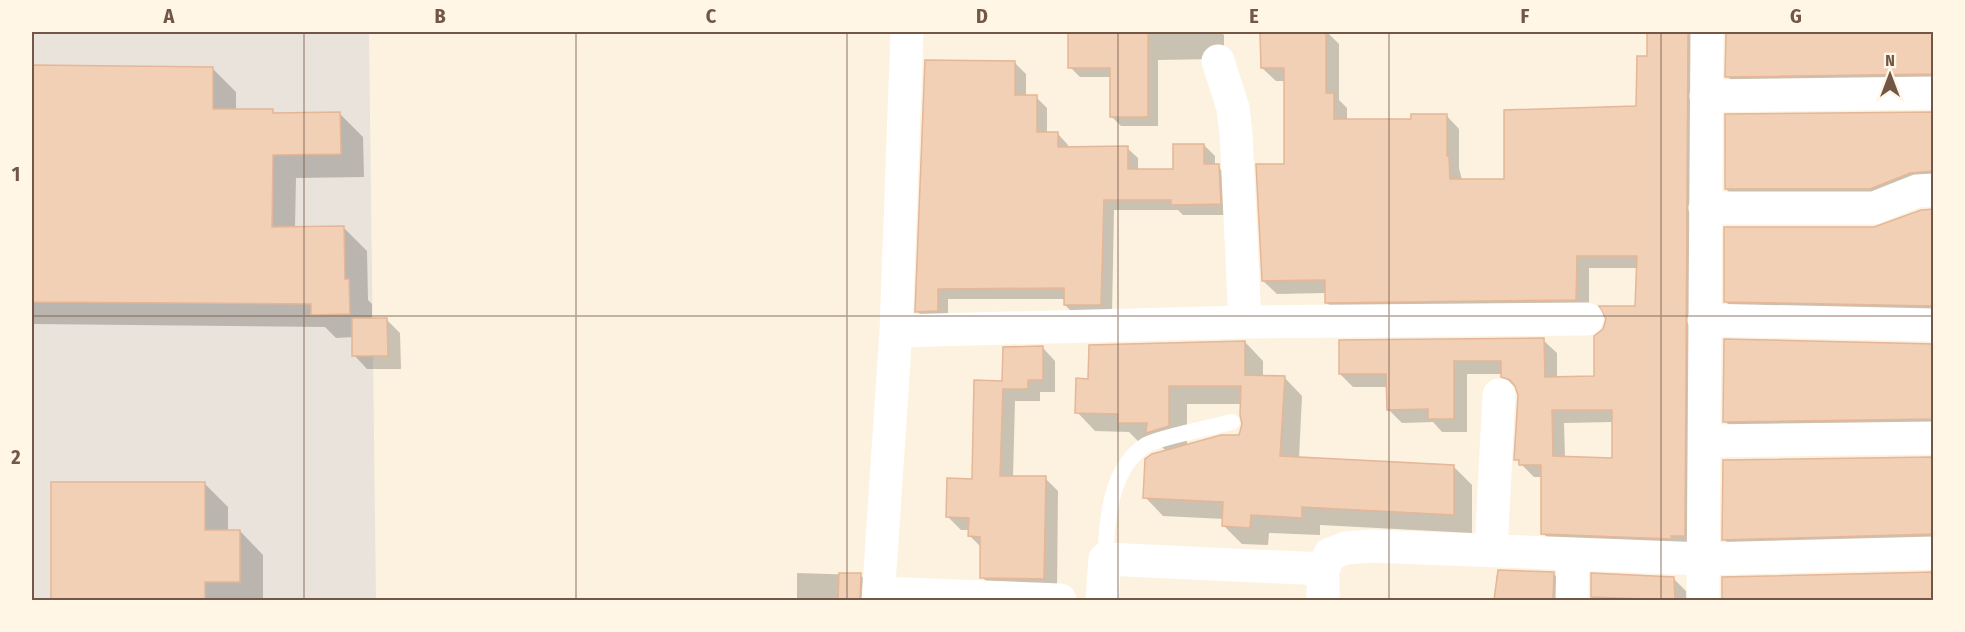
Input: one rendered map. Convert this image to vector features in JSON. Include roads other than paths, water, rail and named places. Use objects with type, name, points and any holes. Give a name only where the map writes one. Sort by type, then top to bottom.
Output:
[{"type":"street","points":[[907,32],[896,331],[879,597],[1060,600]]},
{"type":"street","points":[[1703,600],[1707,32]]},
{"type":"street","points":[[1218,61],[1233,108],[1236,134],[1245,322]]},
{"type":"street","points":[[1706,96],[1934,93]]},
{"type":"street","points":[[1705,208],[1874,208],[1917,190],[1934,190]]},
{"type":"street","points":[[896,331],[1245,322],[1587,319]]},
{"type":"street","points":[[1704,320],[1934,325]]},
{"type":"street","points":[[1491,550],[1499,395]]},
{"type":"street","points":[[1704,441],[1934,438]]},
{"type":"street","points":[[1102,600],[1105,559],[1323,585],[1330,554],[1346,548],[1371,546],[1704,559],[1934,553]]},
{"type":"street","points":[[1572,600],[1573,554]]},
{"type":"lane","points":[[1105,559],[1112,503],[1124,466],[1147,444],[1232,422]]}]
